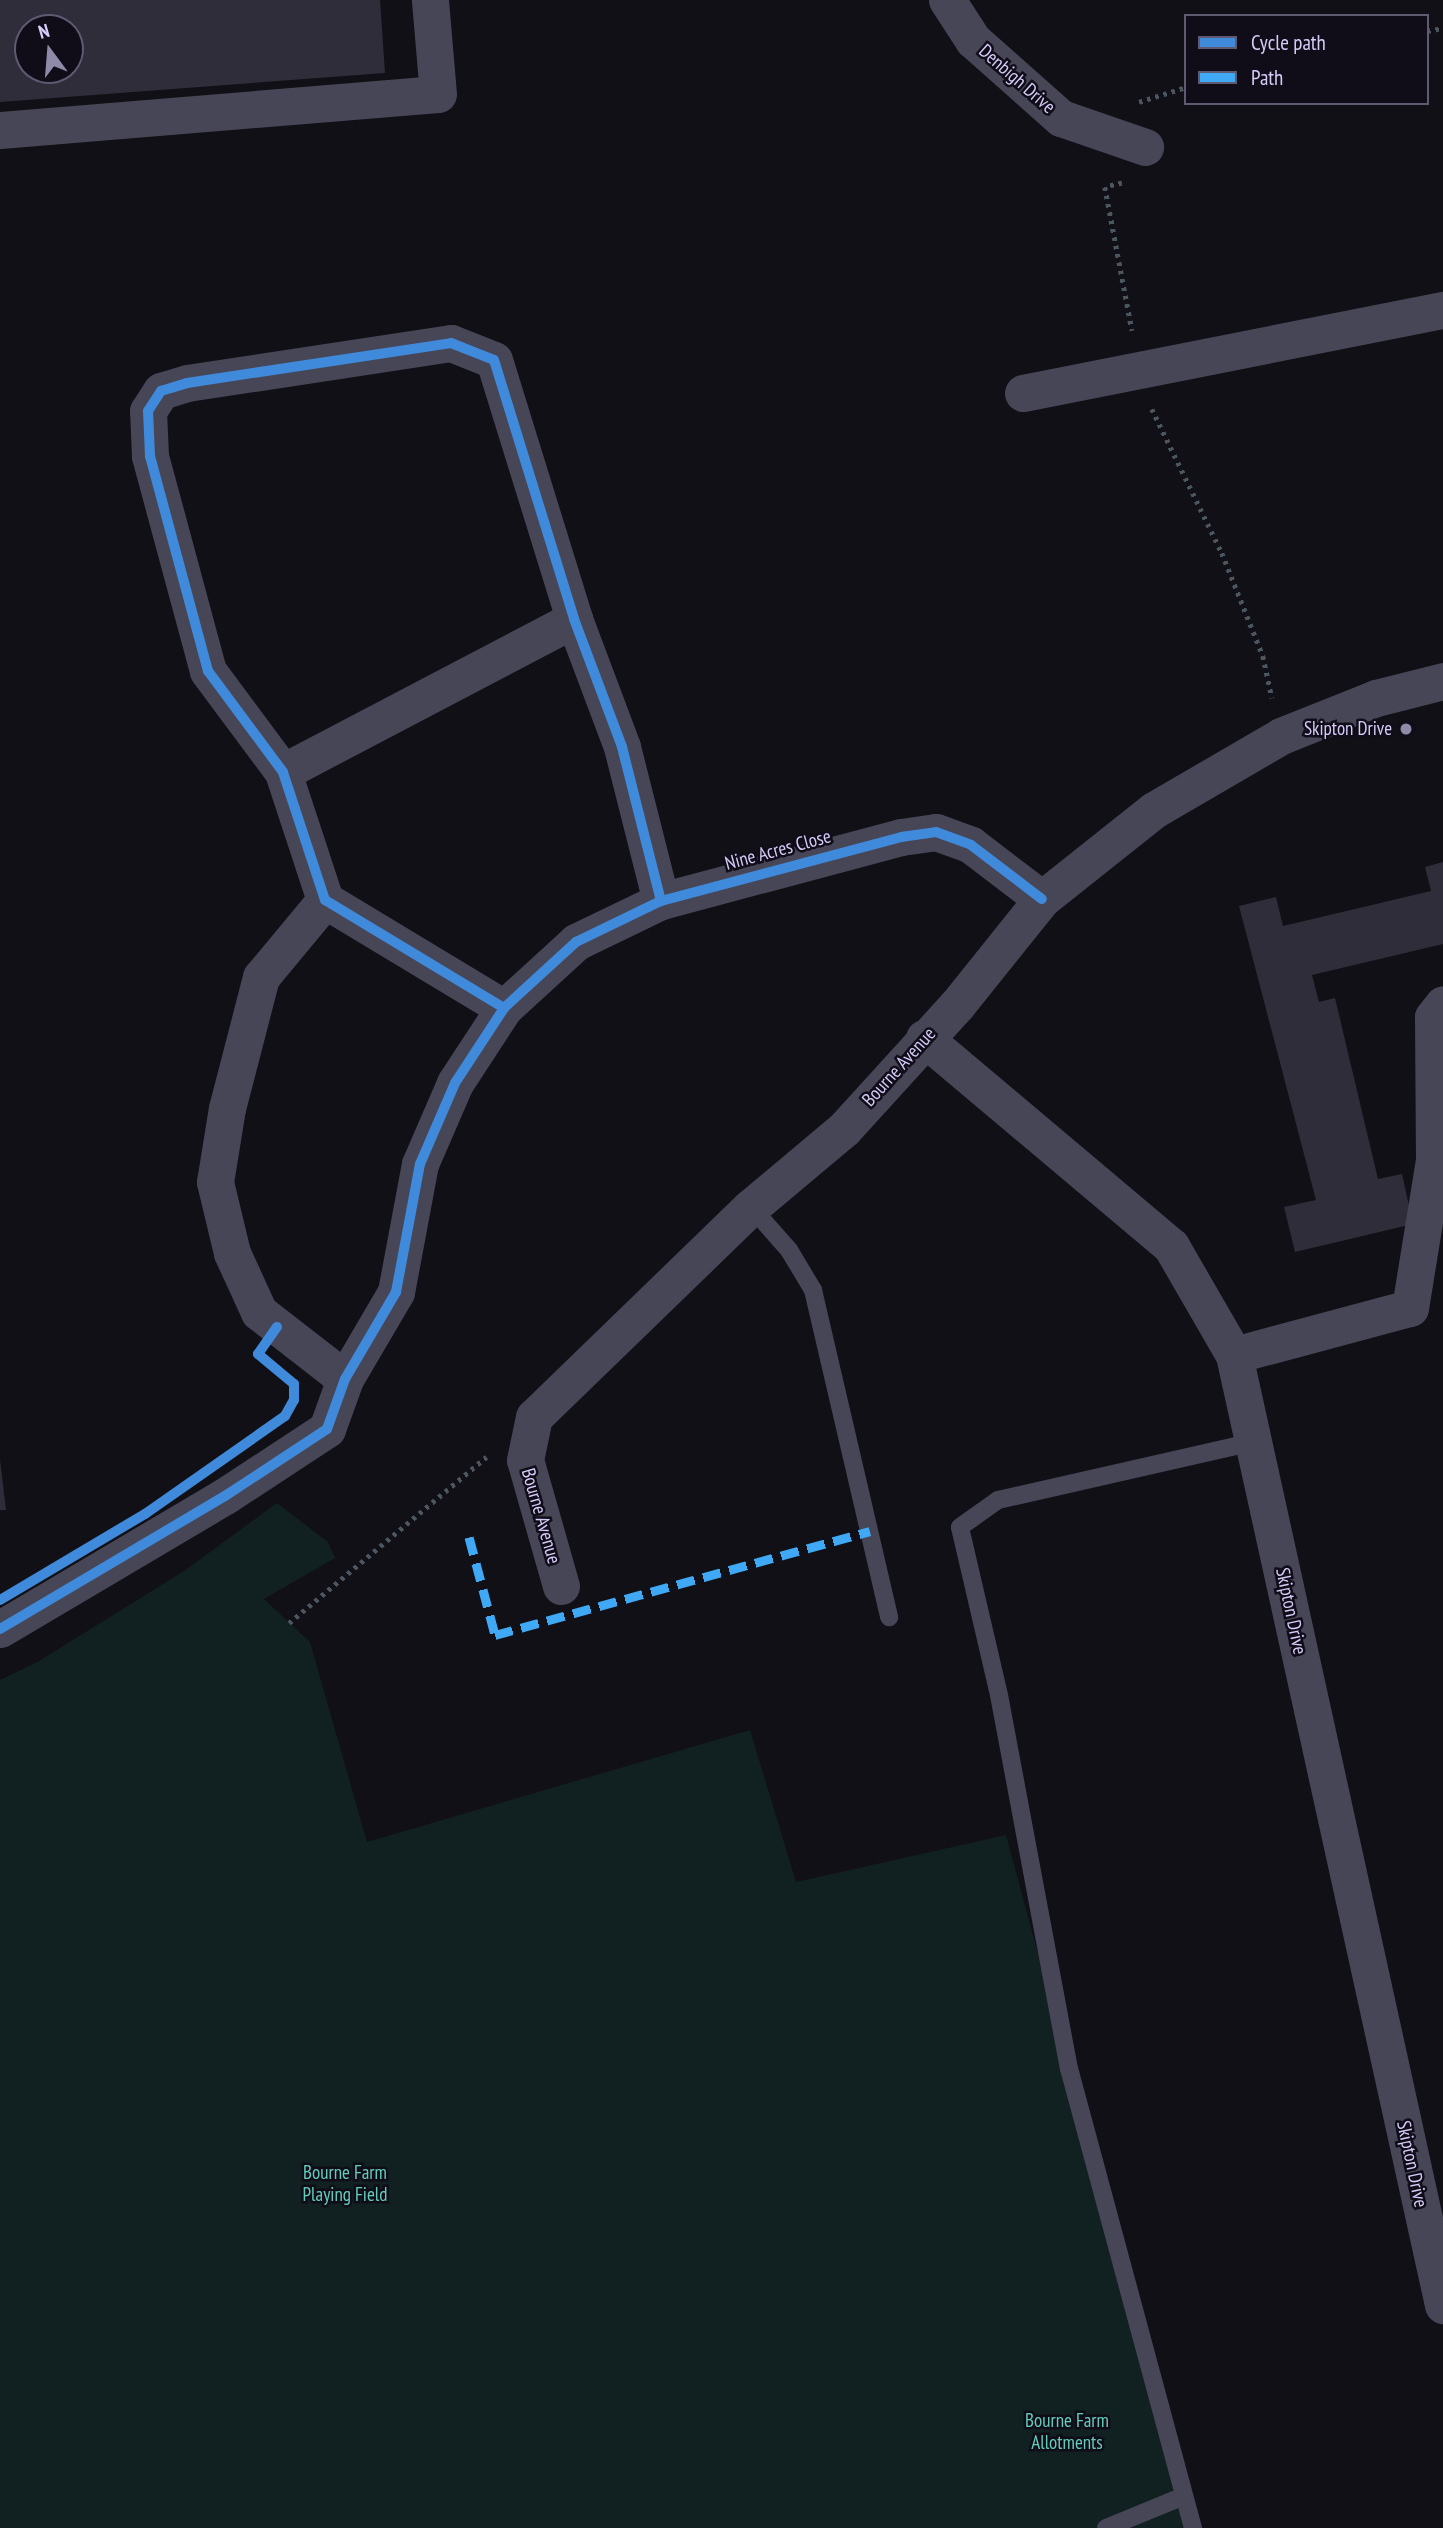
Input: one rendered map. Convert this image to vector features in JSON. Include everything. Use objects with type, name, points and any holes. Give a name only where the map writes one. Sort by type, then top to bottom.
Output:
[{"type":"street","points":[[0,130],[439,94],[430,0]]},
{"type":"street","name":"Denbigh Drive","points":[[947,0],[973,40],[1061,118],[1145,147]]},
{"type":"street","points":[[1023,393],[1443,310]]},
{"type":"street","points":[[516,996],[325,900],[283,772],[208,671],[150,456],[148,411],[161,391],[187,383],[451,343],[494,360],[574,619],[622,747],[661,901]]},
{"type":"street","points":[[283,772],[574,619]]},
{"type":"street","name":"Bourne Avenue","points":[[561,1586],[525,1460],[534,1416],[751,1207],[844,1129],[1042,899],[1154,810],[1281,736],[1376,698],[1443,681]]},
{"type":"street","name":"Nine Acres Close","points":[[0,1629],[225,1496],[327,1429],[345,1378],[396,1292],[425,1153],[455,1083],[516,996],[576,942],[661,901],[901,837],[936,832],[971,845],[1042,899]]},
{"type":"street","points":[[325,900],[261,977],[227,1108],[215,1182],[232,1253],[259,1312],[345,1378]]},
{"type":"street","points":[[1234,1355],[1410,1308],[1434,1160],[1433,1017],[1443,1004]]},
{"type":"street","name":"Skipton Drive","points":[[924,1038],[1171,1246],[1234,1355],[1443,2305]]},
{"type":"lane","points":[[751,1207],[789,1250],[813,1290],[890,1618]]},
{"type":"lane","points":[[1193,2528],[1069,2069],[999,1695],[960,1528],[998,1500],[1254,1442]]},
{"type":"lane","points":[[1106,2528],[1184,2496]]},
{"type":"path","points":[[289,1623],[534,1416]]},
{"type":"green space","name":"Bourne Farm Playing Field","points":[[277,1503],[328,1542],[335,1558],[264,1599],[310,1642],[367,1842],[750,1730],[796,1882],[1006,1835],[1193,2528],[0,2528],[0,1680],[39,1661],[184,1571]]},
{"type":"building","points":[[0,0],[380,0],[385,73],[0,102]]},
{"type":"building","points":[[1443,862],[1443,944],[1312,975],[1319,1002],[1335,998],[1378,1179],[1402,1174],[1413,1224],[1295,1252],[1284,1207],[1316,1200],[1239,906],[1276,897],[1283,926],[1431,891],[1425,867]]},
{"type":"building","points":[[0,1460],[6,1510],[0,1510]]},
{"type":"marked path","points":[[469,1537],[495,1635],[870,1531]]},
{"type":"cycle path","points":[[504,1008],[325,900],[283,772],[208,671],[150,456],[148,411],[161,391],[187,383],[451,343],[494,360],[574,619],[622,747],[661,901]]},
{"type":"cycle path","points":[[0,1629],[225,1496],[327,1429],[345,1379],[396,1292],[420,1164],[455,1083],[504,1008],[576,942],[661,901],[901,837],[936,832],[971,845],[1042,899]]},
{"type":"cycle path","points":[[0,1600],[145,1514],[285,1416],[294,1400],[294,1384],[258,1354],[277,1327]]},
{"type":"place","name":"Skipton Drive","points":[[1406,729]]},
{"type":"park label","name":"Bourne Farm Allotments","points":[[1067,2432]]}]
